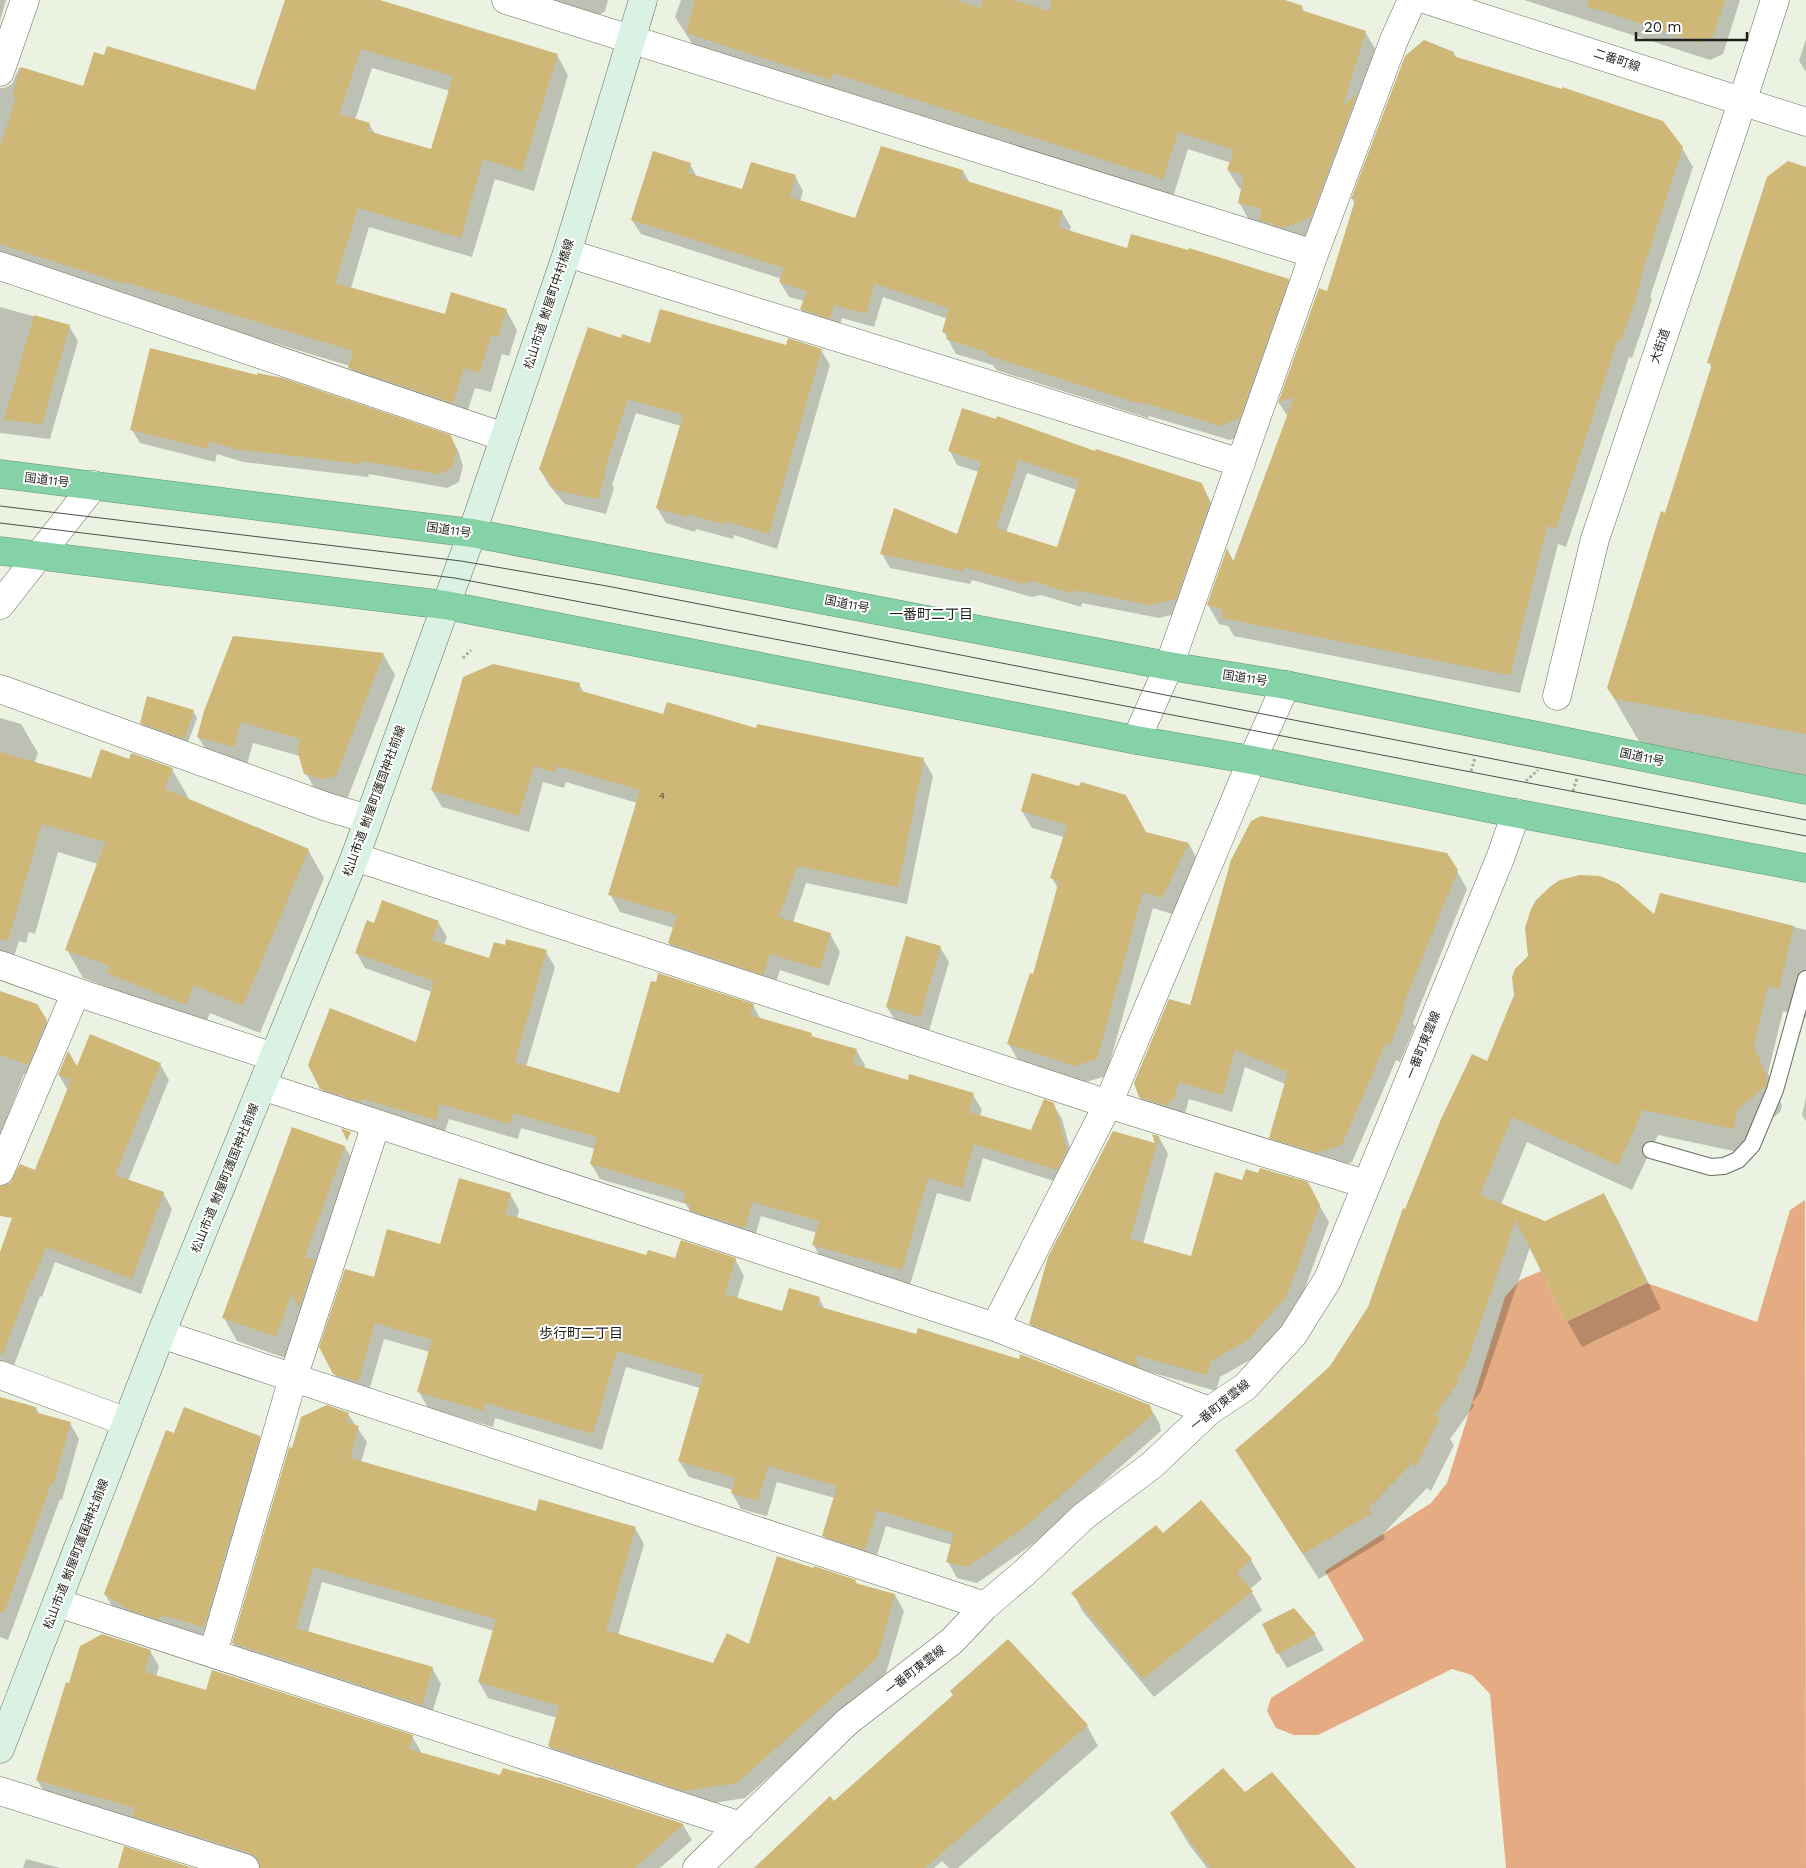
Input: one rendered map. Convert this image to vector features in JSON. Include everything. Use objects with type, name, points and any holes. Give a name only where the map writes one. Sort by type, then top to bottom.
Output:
[{"type":"highway","name":"国道11号","points":[[0,474],[472,533],[1169,666],[1286,684],[1806,790]]},
{"type":"highway","points":[[0,551],[445,605],[1806,868]]},
{"type":"street","points":[[0,72],[25,0]]},
{"type":"street","points":[[506,0],[1314,254]]},
{"type":"street","name":"松山市道 鮒屋町中村橋線","points":[[445,605],[472,533],[567,253],[643,0]]},
{"type":"street","points":[[1136,740],[1169,666],[1314,254],[1394,40],[1412,0]]},
{"type":"street","name":"二番町線","points":[[1427,0],[1743,100],[1806,122]]},
{"type":"street","name":"大街道","points":[[1557,696],[1595,540],[1775,0]]},
{"type":"street","points":[[567,253],[1241,463]]},
{"type":"street","points":[[0,266],[504,437]]},
{"type":"street","points":[[0,605],[94,485]]},
{"type":"street","name":"松山市道 鮒屋町護国神社前線","points":[[0,1749],[161,1334],[355,857],[445,605]]},
{"type":"street","points":[[995,1327],[1108,1104],[1252,760],[1286,684]]},
{"type":"street","points":[[0,689],[327,807],[368,819]]},
{"type":"street","name":"一番町東雲線","points":[[697,1868],[847,1722],[952,1641],[985,1606],[1024,1573],[1084,1516],[1152,1465],[1209,1411],[1245,1387],[1293,1335],[1328,1279],[1365,1184],[1501,856],[1529,815]]},
{"type":"street","points":[[355,857],[1108,1104],[1365,1184]]},
{"type":"street","points":[[0,965],[274,1057]]},
{"type":"street","points":[[1,1165],[76,992]]},
{"type":"street","points":[[262,1086],[995,1327],[1209,1411]]},
{"type":"street","points":[[212,1653],[292,1378],[376,1124]]},
{"type":"street","points":[[161,1334],[985,1606]]},
{"type":"street","points":[[0,1376],[127,1422]]},
{"type":"street","points":[[58,1603],[741,1826]]},
{"type":"street","points":[[0,1791],[245,1868]]},
{"type":"lane","points":[[1652,1150],[1710,1167],[1732,1163],[1748,1150],[1776,1090],[1806,979]]},
{"type":"path","points":[[1460,802],[1486,725]]},
{"type":"path","points":[[1522,732],[1532,775],[1529,815]]},
{"type":"path","points":[[1532,775],[1578,744]]},
{"type":"path","points":[[1529,815],[1578,744]]},
{"type":"path","points":[[1529,815],[1532,775]]},
{"type":"shaded area","points":[[1805,1200],[1806,1868],[1506,1868],[1490,1694],[1472,1675],[1452,1669],[1318,1735],[1294,1735],[1276,1728],[1267,1711],[1271,1698],[1364,1640],[1325,1571],[1431,1503],[1447,1483],[1505,1297],[1520,1280],[1541,1271],[1566,1322],[1647,1283],[1757,1322],[1790,1210]]},
{"type":"building","points":[[285,0],[380,0],[558,54],[522,171],[483,159],[461,238],[358,208],[335,283],[445,314],[451,292],[507,309],[498,337],[491,335],[480,373],[464,368],[453,403],[348,368],[353,351],[125,282],[124,284],[0,244],[0,147],[16,97],[12,96],[21,67],[83,86],[94,52],[104,55],[107,46],[255,90]],"holes":[[[361,49],[453,76],[431,149],[368,131],[370,123],[339,114]]]},
{"type":"building","points":[[695,0],[956,0],[980,8],[982,0],[1014,0],[1049,11],[1052,0],[1285,0],[1303,6],[1301,10],[1366,31],[1343,106],[1357,94],[1311,217],[1284,228],[1259,220],[1262,209],[1238,203],[1244,175],[1227,170],[1234,150],[1178,132],[1163,179],[833,73],[831,80],[686,33]]},
{"type":"building","points":[[1588,0],[1725,0],[1713,36],[1700,43],[1587,6]]},
{"type":"building","points":[[1424,40],[1454,52],[1453,56],[1562,89],[1562,87],[1663,121],[1683,147],[1640,279],[1642,279],[1632,310],[1622,340],[1618,339],[1556,529],[1547,526],[1510,675],[1222,618],[1223,610],[1207,605],[1227,548],[1233,562],[1294,397],[1278,403],[1319,288],[1327,291],[1356,197],[1351,199],[1405,56]]},
{"type":"building","points":[[881,146],[963,170],[961,179],[1063,211],[1058,227],[1127,248],[1131,234],[1188,250],[1189,248],[1289,279],[1240,418],[1221,426],[1141,402],[1140,404],[986,355],[987,352],[946,339],[948,334],[942,332],[949,308],[875,284],[866,314],[834,305],[830,319],[800,309],[807,291],[779,282],[784,268],[631,220],[653,151],[691,163],[688,173],[742,189],[751,162],[796,175],[790,197],[855,218]]},
{"type":"building","points":[[1788,161],[1806,167],[1806,734],[1615,699],[1607,688],[1661,511],[1665,513],[1712,364],[1707,363],[1767,177]]},
{"type":"building","points":[[660,309],[786,345],[788,338],[822,349],[769,534],[726,521],[725,525],[688,514],[687,517],[656,508],[683,415],[628,399],[604,472],[606,472],[598,499],[555,490],[539,469],[588,327],[621,338],[622,334],[650,343]]},
{"type":"building","points":[[34,315],[70,325],[42,424],[4,420]]},
{"type":"building","points":[[150,348],[257,375],[257,373],[283,378],[451,435],[456,452],[452,468],[439,474],[361,461],[361,464],[234,449],[209,441],[208,449],[130,430]]},
{"type":"building","points":[[962,408],[996,419],[997,416],[1095,451],[1096,449],[1202,483],[1210,503],[1176,599],[1150,605],[1075,590],[1073,594],[1033,581],[1024,584],[964,567],[963,571],[880,554],[894,508],[957,534],[981,462],[948,451]],"holes":[[[1019,460],[1079,480],[1057,547],[996,528]]]},
{"type":"building","points":[[233,636],[384,653],[336,776],[323,779],[304,774],[297,750],[300,739],[241,722],[234,747],[197,737],[204,711]]},
{"type":"building","points":[[493,664],[580,683],[578,690],[663,714],[667,702],[756,728],[757,724],[924,758],[898,887],[797,866],[779,917],[831,933],[820,969],[770,954],[763,975],[668,943],[677,915],[608,895],[640,790],[556,766],[554,772],[534,766],[519,816],[431,790],[463,677]]},
{"type":"building","points":[[147,696],[194,710],[184,739],[140,723]]},
{"type":"building","points":[[101,749],[129,759],[131,753],[173,768],[165,789],[309,849],[243,1006],[194,985],[186,1005],[107,973],[110,966],[65,950],[105,842],[42,824],[8,941],[0,939],[0,752],[91,778]]},
{"type":"building","points":[[1032,773],[1079,786],[1081,782],[1126,795],[1146,832],[1189,843],[1162,898],[1143,892],[1097,1059],[1075,1066],[1007,1044],[1030,973],[1033,974],[1059,881],[1050,878],[1067,825],[1021,811]]},
{"type":"building","points":[[1261,816],[1447,853],[1458,870],[1403,1006],[1405,1007],[1390,1045],[1386,1043],[1342,1145],[1317,1153],[1269,1138],[1288,1072],[1235,1050],[1223,1095],[1179,1082],[1174,1100],[1170,1099],[1168,1106],[1139,1097],[1134,1083],[1169,999],[1190,1005],[1231,860],[1251,821]]},
{"type":"building","points":[[1580,875],[1600,876],[1619,884],[1654,914],[1660,893],[1794,926],[1779,989],[1768,986],[1754,1046],[1768,1079],[1766,1086],[1738,1109],[1734,1129],[1643,1110],[1618,1165],[1512,1117],[1480,1195],[1545,1221],[1604,1193],[1647,1283],[1566,1322],[1516,1220],[1466,1365],[1457,1377],[1460,1380],[1435,1415],[1440,1418],[1416,1467],[1412,1463],[1368,1509],[1372,1513],[1303,1554],[1235,1450],[1330,1366],[1368,1307],[1403,1208],[1405,1209],[1441,1119],[1472,1054],[1487,1061],[1514,995],[1512,977],[1515,969],[1528,956],[1525,928],[1531,909],[1536,900],[1551,886],[1560,880]]},
{"type":"building","points":[[382,900],[439,921],[432,940],[489,958],[494,942],[505,945],[506,939],[547,950],[515,1062],[619,1093],[651,981],[656,982],[658,973],[754,1004],[750,1015],[812,1033],[811,1036],[857,1049],[853,1064],[908,1080],[909,1074],[974,1093],[969,1112],[1031,1130],[1044,1099],[1054,1103],[1067,1150],[1057,1170],[974,1144],[962,1188],[928,1178],[902,1270],[812,1245],[819,1221],[752,1202],[745,1228],[689,1210],[691,1204],[683,1202],[686,1192],[590,1164],[597,1137],[513,1113],[510,1124],[440,1104],[436,1120],[363,1099],[362,1102],[320,1089],[308,1065],[330,1008],[416,1042],[434,981],[355,953],[367,920],[374,923]]},
{"type":"building","points":[[906,936],[941,946],[920,1017],[886,1007]]},
{"type":"building","points":[[0,991],[37,1004],[47,1020],[28,1065],[0,1055]]},
{"type":"building","points":[[90,1034],[161,1063],[115,1175],[164,1192],[132,1279],[46,1247],[33,1281],[31,1280],[3,1354],[0,1354],[0,1252],[12,1218],[0,1216],[0,1186],[10,1183],[20,1164],[35,1170],[71,1080],[58,1075],[68,1051],[77,1066]]},
{"type":"building","points":[[292,1127],[345,1146],[305,1257],[315,1260],[299,1308],[292,1293],[276,1337],[222,1318]]},
{"type":"building","points":[[341,1128],[351,1132],[347,1141]]},
{"type":"building","points":[[1113,1131],[1155,1143],[1152,1134],[1159,1136],[1130,1239],[1191,1256],[1215,1172],[1242,1180],[1246,1169],[1258,1173],[1260,1168],[1308,1182],[1320,1205],[1287,1296],[1248,1340],[1211,1361],[1207,1375],[1135,1355],[1139,1367],[1029,1324],[1048,1257]]},
{"type":"building","points":[[459,1178],[511,1193],[505,1214],[646,1255],[648,1250],[675,1258],[681,1240],[736,1258],[725,1294],[782,1311],[789,1288],[820,1297],[817,1306],[916,1334],[918,1328],[1019,1359],[1020,1354],[1150,1405],[1153,1414],[1025,1527],[967,1567],[946,1562],[954,1533],[877,1510],[865,1550],[822,1536],[837,1486],[768,1466],[758,1501],[731,1493],[735,1478],[678,1461],[703,1375],[617,1351],[593,1434],[486,1403],[484,1411],[417,1392],[432,1340],[375,1323],[358,1382],[333,1374],[319,1347],[345,1269],[374,1277],[387,1229],[440,1244]]},
{"type":"building","points":[[0,1397],[36,1407],[35,1412],[71,1422],[53,1485],[51,1484],[4,1613],[0,1612]]},
{"type":"building","points":[[327,1405],[349,1413],[346,1422],[359,1426],[350,1458],[536,1511],[539,1499],[636,1527],[606,1630],[713,1663],[727,1633],[749,1644],[777,1556],[813,1568],[814,1566],[856,1580],[855,1583],[895,1594],[877,1658],[737,1783],[684,1791],[548,1746],[559,1706],[478,1682],[496,1619],[313,1567],[296,1628],[433,1667],[422,1705],[232,1643],[289,1447],[292,1448],[301,1417]]},
{"type":"building","points":[[184,1407],[260,1436],[204,1627],[161,1615],[160,1620],[129,1610],[104,1594],[166,1430],[174,1433]]},
{"type":"building","points":[[1201,1500],[1252,1559],[1237,1573],[1253,1591],[1143,1679],[1071,1593],[1156,1525],[1163,1533]]},
{"type":"building","points":[[1294,1608],[1316,1634],[1277,1654],[1262,1624]]},
{"type":"building","points":[[102,1634],[151,1650],[145,1672],[206,1690],[212,1670],[413,1735],[409,1749],[500,1775],[503,1768],[539,1777],[684,1824],[635,1868],[260,1868],[257,1858],[250,1853],[132,1816],[135,1808],[36,1780],[66,1682],[69,1683],[80,1646]]},
{"type":"building","points":[[1008,1639],[1088,1725],[925,1868],[754,1868],[830,1796],[834,1801],[953,1695],[950,1691]]},
{"type":"building","points":[[1223,1768],[1245,1792],[1272,1772],[1356,1868],[1210,1868],[1170,1813]]},
{"type":"building","points":[[124,1846],[193,1868],[118,1868]]},
{"type":"tram line","points":[[0,506],[461,561],[607,586],[1806,820]]},
{"type":"tram line","points":[[0,523],[455,578],[1806,836]]},
{"type":"district","name":"一番町二丁目","points":[[931,614]]},
{"type":"district","name":"歩行町二丁目","points":[[581,1333]]}]
